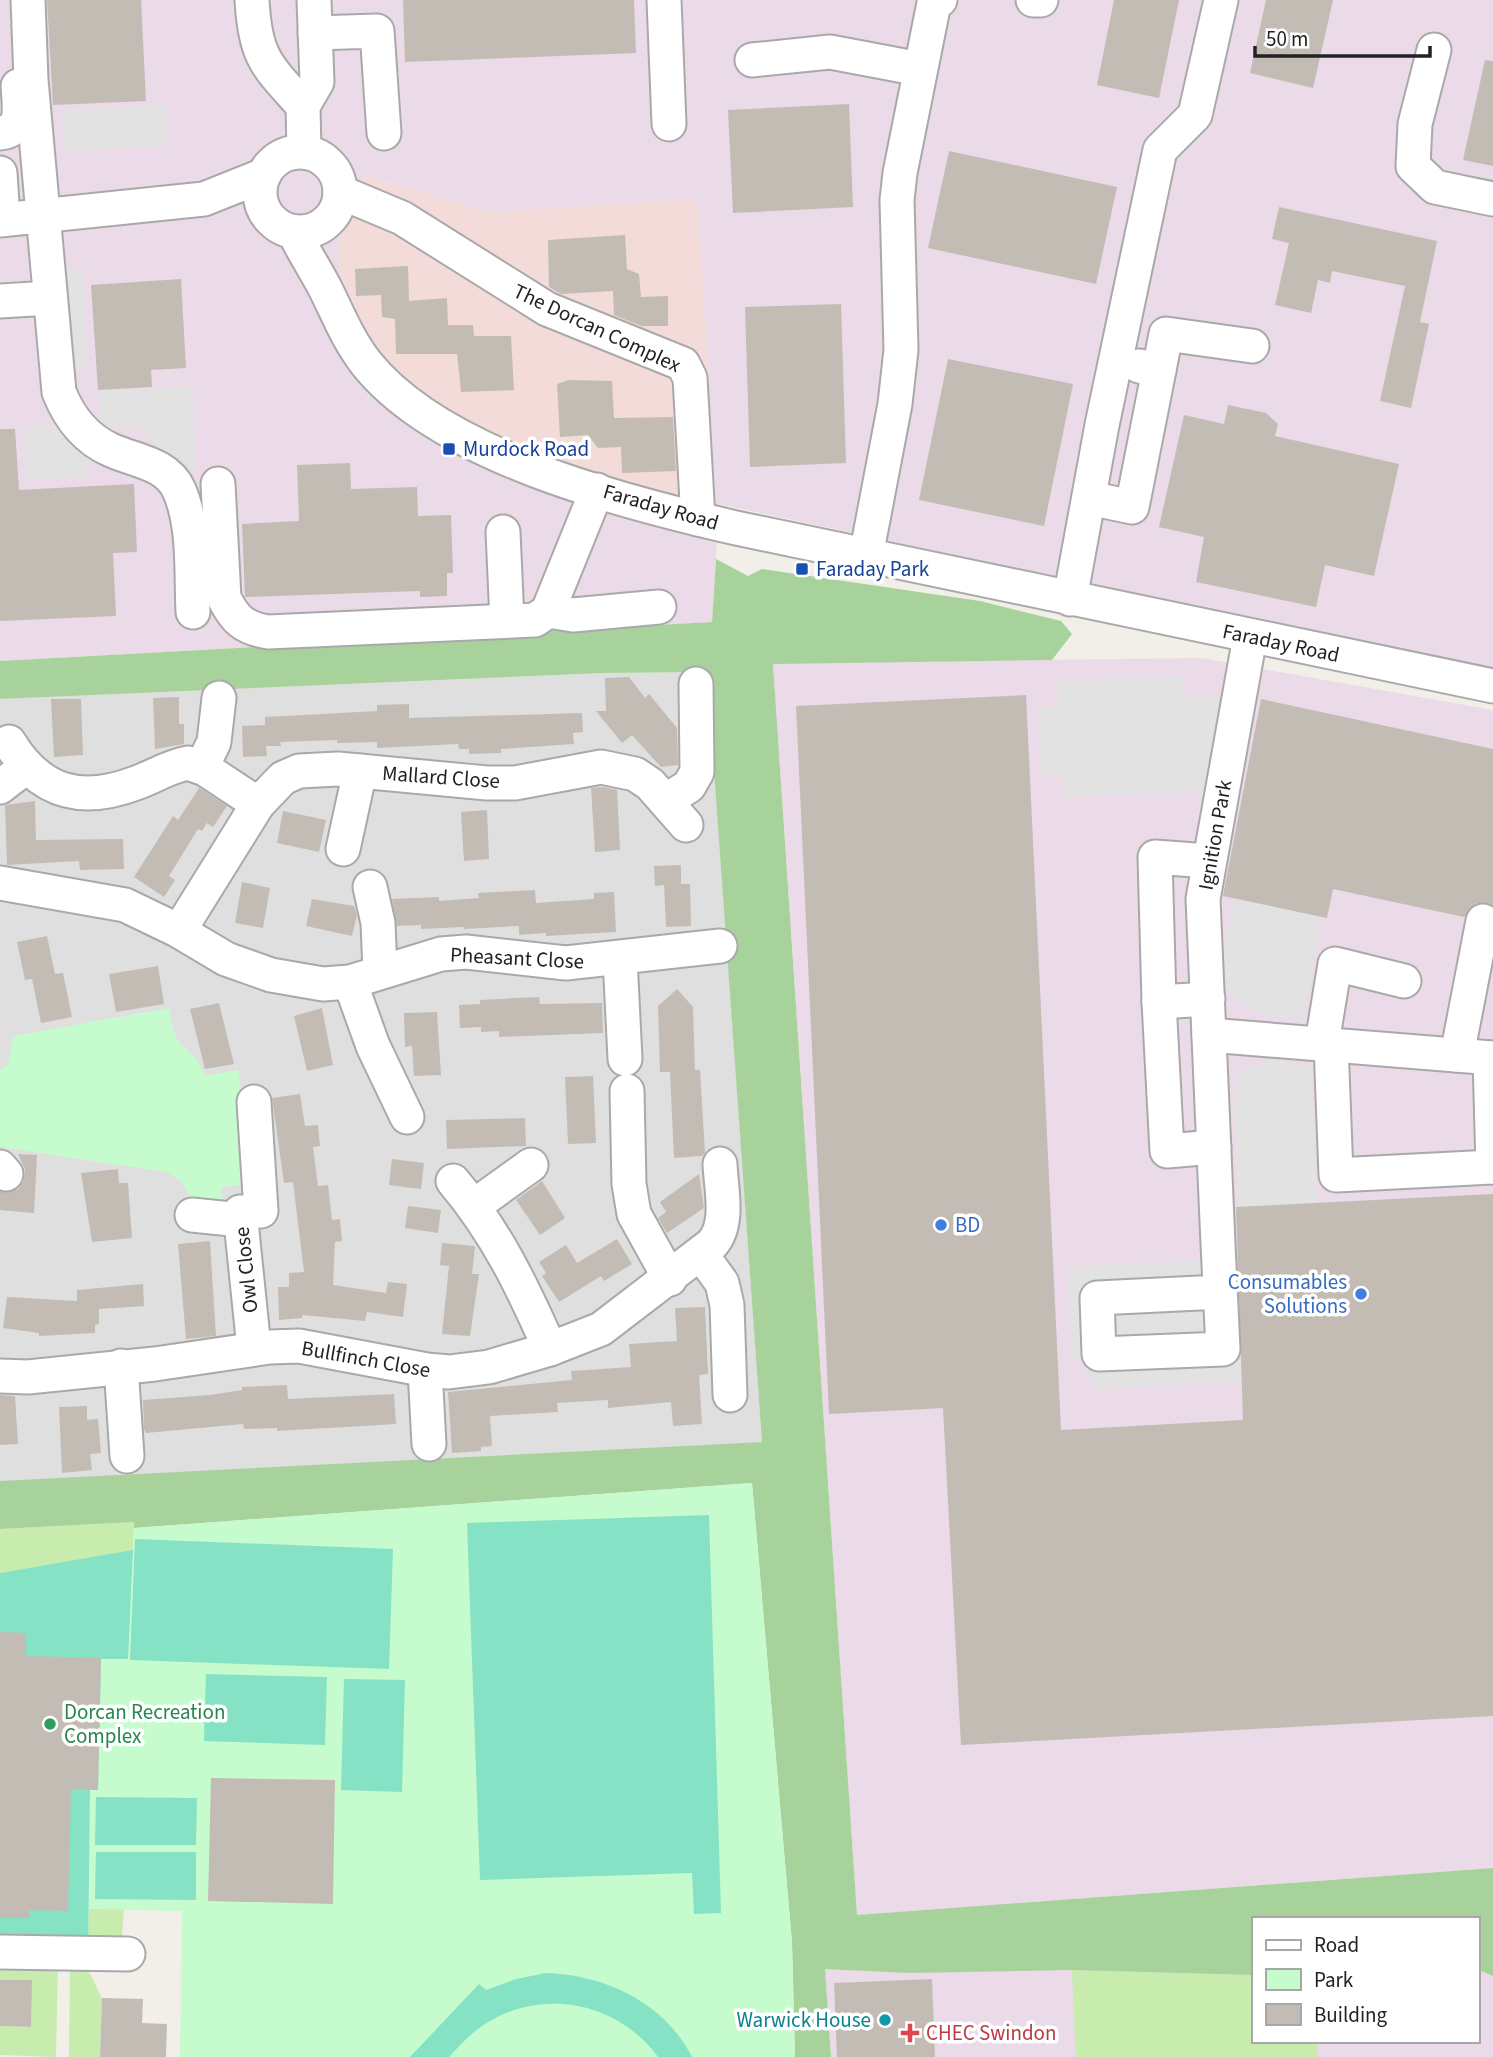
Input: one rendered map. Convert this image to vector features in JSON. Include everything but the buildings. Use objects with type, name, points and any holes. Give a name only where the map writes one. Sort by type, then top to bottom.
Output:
[{"type":"street","points":[[0,133],[10,132],[16,126],[19,116],[12,0]]},
{"type":"street","points":[[28,0],[31,79],[45,215],[56,379],[70,416],[100,443],[163,470],[178,487],[189,527],[193,612]]},
{"type":"street","points":[[252,0],[256,46],[272,72],[303,106]]},
{"type":"street","points":[[304,152],[303,106],[317,82],[314,0]]},
{"type":"street","points":[[664,0],[669,124]]},
{"type":"street","points":[[866,556],[895,404],[901,350],[897,200],[926,36],[934,3],[940,0]]},
{"type":"street","points":[[1033,0],[1041,0]]},
{"type":"street","points":[[1070,599],[1102,425],[1160,150],[1195,115],[1222,0]]},
{"type":"street","points":[[315,33],[377,32],[384,133]]},
{"type":"street","points":[[1434,50],[1415,124],[1413,166],[1435,187],[1493,199]]},
{"type":"street","points":[[752,60],[830,52],[920,69]]},
{"type":"street","points":[[0,173],[1,219],[204,199],[264,175],[281,156],[304,152],[322,158],[332,167],[338,179],[336,204],[315,229],[294,232],[274,223],[267,214],[260,193],[264,175]]},
{"type":"street","points":[[204,199],[267,214]]},
{"type":"street","name":"Faraday Road","points":[[325,288],[323,260],[336,204]]},
{"type":"street","name":"The Dorcan Complex","points":[[336,204],[402,218],[547,309],[683,364],[690,379],[698,519]]},
{"type":"street","name":"Faraday Road","points":[[294,232],[346,332],[366,363],[398,396],[428,420],[520,463],[597,490],[698,519],[1493,687]]},
{"type":"street","points":[[0,301],[50,298]]},
{"type":"street","points":[[1089,498],[1132,507],[1144,435],[1166,334],[1252,346]]},
{"type":"street","points":[[1116,361],[1159,370]]},
{"type":"street","points":[[1102,425],[1144,435]]},
{"type":"street","points":[[218,484],[224,598],[233,615],[247,628],[268,632],[535,620],[548,611],[597,490]]},
{"type":"street","points":[[503,532],[508,621]]},
{"type":"street","points":[[548,611],[573,615],[659,607]]},
{"type":"street","name":"Ignition Park","points":[[1220,1292],[1203,899],[1250,637]]},
{"type":"street","name":"Mallard Close","points":[[179,931],[258,804],[283,778],[299,771],[316,768],[487,783],[515,783],[601,768],[635,774],[681,803],[698,762],[696,684]]},
{"type":"street","points":[[202,768],[214,742],[219,698]]},
{"type":"street","points":[[0,787],[18,755],[46,783],[60,789],[100,793],[138,783],[183,764],[202,768],[258,804]]},
{"type":"street","points":[[343,849],[360,771]]},
{"type":"street","points":[[1208,861],[1154,857],[1167,1151],[1214,1147]]},
{"type":"street","name":"Pheasant Close","points":[[0,883],[125,905],[179,931],[226,959],[271,975],[323,984],[365,976],[441,954],[466,952],[566,963],[720,946]]},
{"type":"street","points":[[370,887],[378,923],[365,976],[360,1016],[390,1106]]},
{"type":"street","points":[[1457,1055],[1483,921]]},
{"type":"street","points":[[620,958],[625,1059]]},
{"type":"street","points":[[1209,1035],[1326,1044],[1491,1058],[1492,1167],[1336,1175],[1326,1044],[1335,964],[1404,981]]},
{"type":"street","points":[[1159,1002],[1208,999]]},
{"type":"street","points":[[627,1091],[629,1184],[634,1214],[670,1279]]},
{"type":"street","name":"Owl Close","points":[[254,1102],[251,1216],[254,1348]]},
{"type":"street","name":"Bullfinch Close","points":[[0,1376],[28,1377],[222,1356],[254,1348],[299,1346],[425,1370],[449,1372],[489,1367],[550,1349],[601,1329],[701,1254],[719,1237],[723,1223],[720,1164]]},
{"type":"street","points":[[531,1165],[464,1193],[508,1258],[550,1349]]},
{"type":"street","points":[[192,1214],[251,1216]]},
{"type":"street","points":[[701,1254],[722,1283],[727,1305],[730,1395]]},
{"type":"street","points":[[121,1366],[127,1456]]},
{"type":"street","points":[[425,1370],[429,1444]]},
{"type":"street","points":[[0,1952],[128,1954]]},
{"type":"shaded area","points":[[0,0],[1493,0],[1493,672],[719,504],[712,622],[0,661]],"holes":[[[366,175],[488,212],[698,199],[716,507],[599,476],[463,422],[417,395],[379,354],[352,308],[338,268],[339,239],[364,187]]]},
{"type":"shaded area","points":[[165,104],[168,146],[64,150],[62,111]]},
{"type":"shaded area","points":[[365,175],[488,212],[698,199],[716,507],[599,476],[463,422],[417,395],[379,354],[352,308],[338,268],[339,239],[364,187]]},
{"type":"shaded area","points":[[83,269],[86,372],[68,372],[62,270]]},
{"type":"shaded area","points":[[192,386],[196,468],[181,469],[148,440],[148,429],[101,428],[98,391]]},
{"type":"shaded area","points":[[59,424],[61,440],[70,439],[90,459],[90,477],[25,480],[22,427]]},
{"type":"shaded area","points":[[1202,658],[1493,710],[1493,1868],[857,1915],[773,663]]},
{"type":"shaded area","points":[[708,672],[762,1442],[0,1484],[0,699],[603,673]]},
{"type":"shaded area","points":[[1183,676],[1184,695],[1220,696],[1206,792],[1062,797],[1062,775],[1041,775],[1040,707],[1057,706],[1058,680]]},
{"type":"shaded area","points":[[1235,898],[1322,917],[1303,1021],[1262,1014],[1244,1006],[1229,994],[1225,981],[1225,942]]},
{"type":"shaded area","points":[[1268,1059],[1311,1066],[1317,1203],[1239,1207],[1233,1096],[1237,1079],[1245,1069]]},
{"type":"shaded area","points":[[1236,1258],[1242,1381],[1093,1390],[1091,1362],[1072,1356],[1067,1267]]},
{"type":"shaded area","points":[[1493,1900],[1493,2057],[831,2057],[823,1942]]},
{"type":"green space","points":[[716,559],[748,576],[762,569],[980,601],[1061,621],[1072,634],[1052,660],[773,664],[857,1915],[1493,1868],[1493,1976],[1479,1970],[1479,1917],[1252,1917],[1252,1975],[1072,1970],[910,1973],[825,1969],[831,2057],[795,2057],[792,1943],[752,1483],[134,1528],[134,1522],[0,1529],[0,1481],[762,1442],[707,672],[603,673],[0,699],[0,661],[712,622]]},
{"type":"green space","points":[[169,1008],[178,1041],[199,1062],[205,1076],[238,1070],[242,1094],[244,1184],[221,1187],[223,1209],[196,1206],[181,1181],[166,1172],[0,1147],[0,1070],[8,1065],[13,1036]]},
{"type":"green space","points":[[752,1483],[792,1943],[795,2057],[180,2057],[182,1911],[89,1909],[90,1790],[98,1789],[101,1658],[128,1659],[134,1528]]},
{"type":"green space","points":[[709,1515],[721,1913],[694,1914],[692,1873],[480,1880],[467,1523]]},
{"type":"green space","points":[[134,1522],[128,1659],[42,1566],[0,1573],[0,1529]]},
{"type":"green space","points":[[135,1539],[393,1549],[389,1669],[130,1660]]},
{"type":"green space","name":"Dorcan Recreation Complex","points":[[133,1550],[128,1659],[101,1659],[98,1790],[90,1790],[88,1962],[0,1963],[0,1573]]},
{"type":"green space","points":[[206,1674],[327,1677],[325,1745],[204,1741]]},
{"type":"green space","points":[[344,1679],[405,1680],[402,1792],[341,1790]]},
{"type":"green space","points":[[96,1797],[197,1798],[196,1845],[95,1845]]},
{"type":"green space","points":[[96,1852],[196,1852],[196,1900],[95,1899]]},
{"type":"green space","points":[[89,1909],[124,1909],[122,1937],[88,1936]]},
{"type":"green space","points":[[58,1962],[56,2057],[0,2055],[0,2026],[31,2027],[31,1980],[0,1980],[0,1963]]},
{"type":"green space","points":[[70,1962],[88,1970],[102,1998],[100,2057],[69,2057]]},
{"type":"green space","points":[[1072,1970],[1252,1975],[1252,2043],[1317,2043],[1318,2057],[1076,2057]]},
{"type":"green space","points":[[546,1973],[590,1979],[631,1995],[666,2021],[692,2057],[658,2057],[641,2038],[622,2023],[578,2006],[555,2004],[531,2006],[507,2013],[485,2024],[449,2057],[410,2057],[479,1984],[486,1990],[516,1979]]},
{"type":"place","name":"Murdock Road","points":[[449,449]]},
{"type":"place","name":"Faraday Park","points":[[802,569]]},
{"type":"place","name":"BD","points":[[941,1225]]},
{"type":"place","name":"Consumables Solutions","points":[[1361,1294]]},
{"type":"place","name":"Dorcan Recreation Complex","points":[[50,1724]]},
{"type":"place","name":"Warwick House","points":[[885,2020]]},
{"type":"place","name":"CHEC Swindon","points":[[910,2033]]}]
